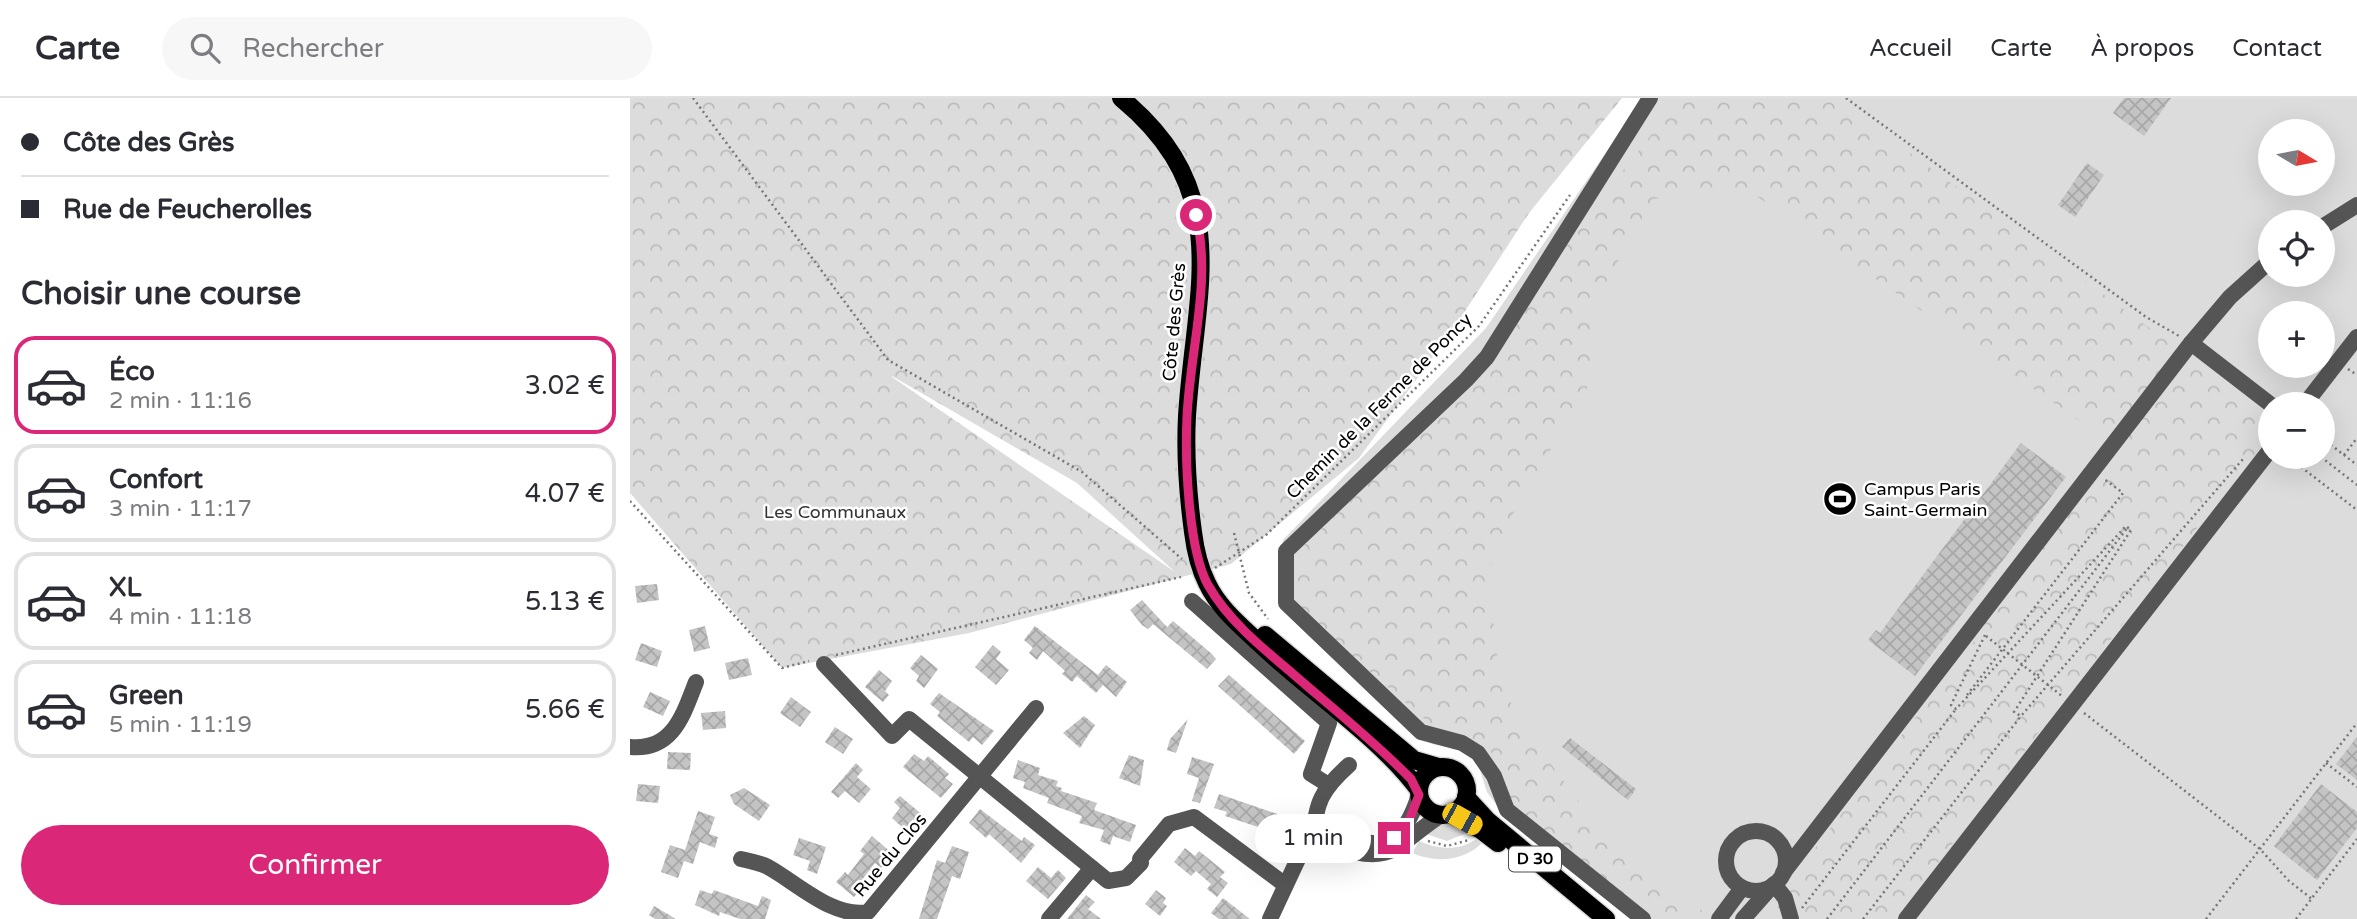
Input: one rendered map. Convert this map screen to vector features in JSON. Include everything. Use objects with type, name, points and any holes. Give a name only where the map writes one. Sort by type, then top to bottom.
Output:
[{"type":"main road","name":"Côte des Grès","points":[[1121,98],[1146,118],[1184,171],[1200,232],[1201,282],[1187,417],[1193,534],[1206,583],[1230,616],[1389,756],[1419,793]]},
{"type":"main road","name":"Côte des Grès","points":[[1193,534],[1229,603],[1413,760],[1438,768]]},
{"type":"main road","points":[[1447,767],[1460,775],[1467,789],[1466,797],[1457,810],[1446,815],[1428,811],[1419,793],[1425,775],[1438,768],[1447,767]]},
{"type":"main road","name":"D 30","points":[[1466,797],[1489,821],[1606,919]]},
{"type":"main road","name":"D 30","points":[[1446,815],[1481,830],[1599,919]]},
{"type":"street","points":[[1643,919],[1507,810],[1494,776],[1478,753],[1462,743],[1421,732],[1286,603],[1286,551],[1466,380],[1486,357],[1650,98]]},
{"type":"street","points":[[2335,219],[2357,205]]},
{"type":"street","points":[[1743,919],[1980,631],[2093,471],[2191,343],[2230,297],[2258,272]]},
{"type":"street","points":[[2314,392],[2357,337]]},
{"type":"street","points":[[2191,343],[2258,395]]},
{"type":"street","points":[[1906,919],[2258,465]]},
{"type":"street","points":[[1192,600],[1329,723],[1311,774],[1327,784]]},
{"type":"street","points":[[827,659],[892,736],[909,719],[1108,881],[1126,878],[1141,863],[1140,859],[1170,824],[1194,817],[1284,884]]},
{"type":"street","points":[[630,747],[661,743],[675,732],[696,682]]},
{"type":"street","name":"Rue du Clos","points":[[741,859],[766,865],[840,914],[855,918],[868,912],[1036,708]]},
{"type":"street","points":[[1315,840],[1314,819],[1327,784],[1349,765]]},
{"type":"street","points":[[1270,919],[1284,884],[1305,844],[1328,836],[1373,844],[1394,838],[1407,826],[1419,793]]},
{"type":"street","points":[[1315,840],[1357,855],[1393,853],[1446,815]]},
{"type":"street","points":[[1779,878],[1759,891],[1742,888],[1729,875],[1726,858],[1732,843],[1744,834],[1758,831],[1777,840],[1785,855],[1779,878],[1785,898],[1796,913]]},
{"type":"street","points":[[1049,919],[1092,868]]},
{"type":"street","points":[[1719,919],[1742,888]]},
{"type":"path","points":[[694,98],[888,360],[1082,472],[1190,566]]},
{"type":"path","points":[[1846,98],[2146,317],[2191,343]]},
{"type":"path","name":"Chemin de la Ferme de Poncy","points":[[1210,571],[1266,535],[1479,326],[1573,191]]},
{"type":"path","points":[[2344,455],[2357,439]]},
{"type":"path","points":[[2335,448],[2357,465]]},
{"type":"path","points":[[1863,919],[2021,716],[2244,459]]},
{"type":"path","points":[[2335,468],[2357,485]]},
{"type":"path","points":[[2304,469],[2357,510]]},
{"type":"path","points":[[1796,913],[2123,493],[2093,471]]},
{"type":"path","points":[[630,501],[782,668],[1181,577]]},
{"type":"path","points":[[1956,709],[2126,526],[2128,527]]},
{"type":"path","points":[[2021,716],[2014,712],[2128,536],[2131,530],[2128,527]]},
{"type":"path","points":[[1827,919],[2128,527]]},
{"type":"path","points":[[1956,709],[1951,705],[1980,631],[2260,849],[2289,881],[2312,899]]},
{"type":"path","points":[[2207,919],[2357,723]]},
{"type":"path","points":[[2326,763],[2357,787]]},
{"type":"path","points":[[1421,837],[1447,846],[1472,839]]},
{"type":"path","points":[[2296,919],[2357,839]]},
{"type":"green space","name":"Les Communaux","points":[[630,98],[1622,98],[1529,213],[1454,328],[1359,458],[1231,564],[969,633],[782,668],[630,493]],"holes":[[[892,376],[1077,483],[1175,572]]]},
{"type":"green space","name":"Campus Paris Saint-Germain","points":[[1643,98],[2357,98],[2357,919],[1634,919],[1498,807],[1487,792],[1477,761],[1463,750],[1432,744],[1408,729],[1280,596],[1283,540],[1486,328]]},
{"type":"green space","points":[[1680,98],[1835,98],[2258,407],[2258,449],[1894,919],[1772,919],[1790,881],[1975,640],[1984,647],[1993,631],[1983,624],[2113,444],[1749,191],[1653,199],[1591,309],[1590,383],[1514,512],[1492,559],[1482,593],[1495,628],[1498,667],[1513,709],[1558,774],[1587,812],[1638,863],[1713,919],[1652,919],[1507,799],[1492,753],[1435,728],[1299,610],[1290,599],[1293,556],[1459,397],[1558,254]]},
{"type":"green space","points":[[1444,821],[1459,822],[1469,832],[1447,841],[1423,833]]},
{"type":"green space","points":[[1481,835],[1486,839],[1461,856],[1431,859],[1412,853],[1419,841],[1451,848],[1474,841]]},
{"type":"building","points":[[2124,98],[2171,98],[2144,136],[2113,113]]},
{"type":"building","points":[[2087,163],[2104,175],[2075,217],[2058,205]]},
{"type":"building","points":[[2021,443],[2066,477],[1915,676],[1868,640],[1876,630],[1880,633]]},
{"type":"building","points":[[657,584],[659,600],[637,603],[635,586]]},
{"type":"building","points":[[1142,600],[1167,627],[1173,621],[1212,654],[1216,659],[1207,669],[1153,624],[1148,629],[1142,625],[1130,610]]},
{"type":"building","points":[[705,626],[710,648],[694,652],[689,630]]},
{"type":"building","points":[[1035,626],[1098,675],[1106,665],[1127,682],[1116,697],[1103,685],[1096,693],[1077,676],[1072,682],[1062,674],[1065,671],[1043,651],[1037,660],[1029,653],[1033,648],[1024,640]]},
{"type":"building","points":[[641,643],[662,651],[657,667],[635,660]]},
{"type":"building","points":[[993,645],[1001,652],[996,659],[1009,670],[996,685],[975,667]]},
{"type":"building","points":[[921,655],[938,669],[924,688],[916,681],[919,676],[910,668]]},
{"type":"building","points":[[748,658],[752,675],[729,680],[725,663]]},
{"type":"building","points":[[879,670],[892,681],[885,691],[889,695],[883,702],[865,687]]},
{"type":"building","points":[[1229,675],[1305,741],[1294,754],[1218,686]]},
{"type":"building","points":[[650,692],[670,701],[663,716],[643,707]]},
{"type":"building","points":[[939,693],[994,731],[982,745],[973,737],[969,742],[937,716],[940,712],[930,704]]},
{"type":"building","points":[[791,697],[811,712],[800,727],[780,713]]},
{"type":"building","points":[[725,711],[726,728],[703,730],[701,713]]},
{"type":"building","points":[[1084,716],[1095,725],[1080,748],[1063,733]]},
{"type":"building","points":[[1188,719],[1176,753],[1167,750],[1170,739]]},
{"type":"building","points":[[835,727],[853,739],[843,754],[825,742]]},
{"type":"building","points":[[2357,737],[2357,780],[2336,764]]},
{"type":"building","points":[[1570,738],[1636,789],[1628,800],[1562,747]]},
{"type":"building","points":[[668,752],[691,753],[690,770],[667,769]]},
{"type":"building","points":[[914,754],[924,761],[928,756],[949,774],[945,778],[953,784],[941,798],[903,767]]},
{"type":"building","points":[[1129,755],[1144,760],[1140,786],[1119,778]]},
{"type":"building","points":[[1192,757],[1214,764],[1200,803],[1192,801],[1199,778],[1187,774]]},
{"type":"building","points":[[1018,760],[1040,768],[1038,775],[1058,781],[1056,786],[1062,788],[1061,791],[1097,803],[1094,810],[1136,825],[1130,842],[1113,836],[1110,845],[1100,841],[1104,830],[1079,823],[1082,816],[1047,803],[1049,798],[1023,788],[1025,782],[1013,778]]},
{"type":"building","points":[[856,763],[863,770],[857,777],[871,789],[859,803],[845,791],[838,798],[831,792]]},
{"type":"building","points":[[638,784],[660,786],[658,803],[636,801]]},
{"type":"building","points":[[2321,784],[2357,812],[2357,828],[2317,880],[2274,846]]},
{"type":"building","points":[[744,788],[770,805],[759,821],[734,804],[730,795]]},
{"type":"building","points":[[1219,794],[1286,817],[1277,844],[1266,840],[1270,831],[1225,816],[1227,812],[1214,808]]},
{"type":"building","points":[[900,796],[924,816],[917,824],[913,819],[905,830],[892,818],[900,808],[894,802]]},
{"type":"building","points":[[980,809],[1022,841],[1024,837],[1035,845],[1021,863],[989,834],[986,838],[969,823]]},
{"type":"building","points":[[698,811],[715,817],[709,834],[718,837],[715,848],[700,842],[693,864],[684,861],[678,878],[661,872],[670,845],[685,850]]},
{"type":"building","points":[[872,836],[893,854],[881,868],[875,863],[859,884],[862,887],[854,897],[836,882],[845,872],[848,875],[864,854],[860,851]]},
{"type":"building","points":[[799,838],[826,847],[817,874],[807,870],[810,861],[793,855]]},
{"type":"building","points":[[952,846],[969,852],[960,879],[952,876],[937,919],[919,919],[937,860],[945,863]]},
{"type":"building","points":[[1185,848],[1195,856],[1199,851],[1225,872],[1220,877],[1228,883],[1217,897],[1207,889],[1211,884],[1196,871],[1191,876],[1174,862]]},
{"type":"building","points":[[1038,867],[1051,878],[1058,870],[1066,878],[1048,899],[1026,881]]},
{"type":"building","points":[[700,890],[712,894],[714,890],[758,906],[762,896],[771,900],[765,919],[740,919],[720,912],[719,916],[695,905]]},
{"type":"building","points":[[1156,890],[1166,898],[1163,903],[1167,906],[1160,916],[1145,904]]},
{"type":"building","points":[[1086,895],[1095,902],[1088,909],[1101,919],[1067,919]]},
{"type":"building","points":[[1223,898],[1250,919],[1219,919],[1211,913]]},
{"type":"building","points":[[654,906],[676,919],[655,919],[649,915]]},
{"type":"place","name":"Campus Paris Saint-Germain","points":[[1840,499]]},
{"type":"route","points":[[1196,215],[1200,232],[1201,282],[1187,417],[1188,475],[1193,534],[1206,583],[1230,616],[1389,756],[1411,779],[1419,790],[1419,795],[1407,826],[1394,838]]}]
